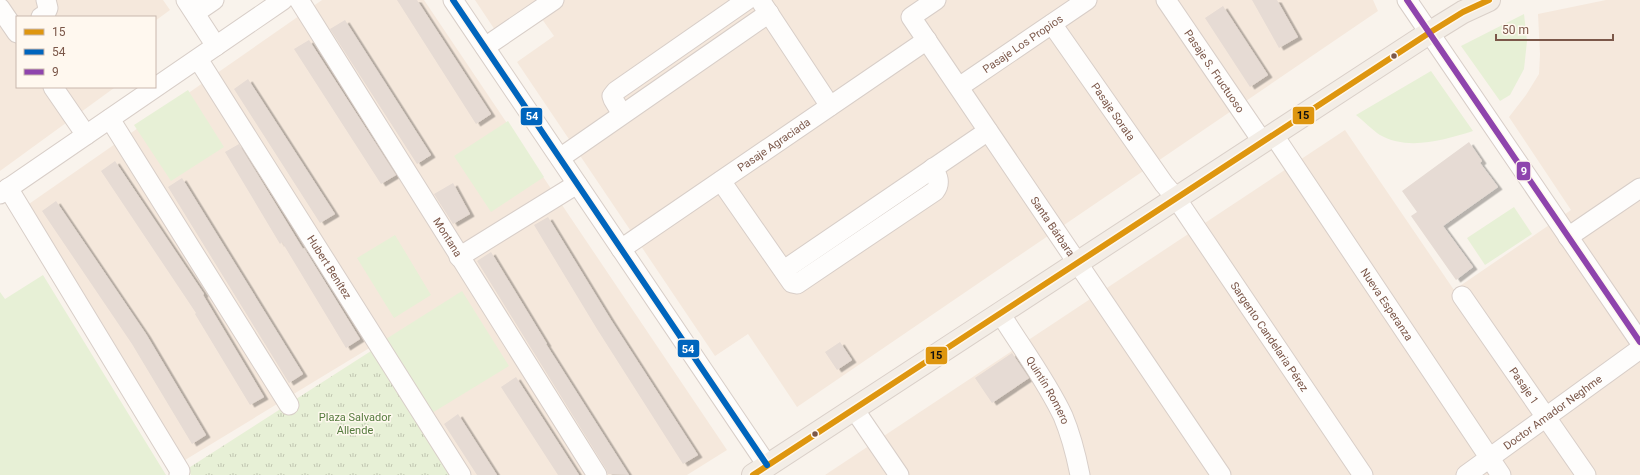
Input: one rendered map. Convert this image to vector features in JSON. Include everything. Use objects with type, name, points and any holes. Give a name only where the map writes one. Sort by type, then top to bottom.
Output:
[{"type":"main road","points":[[760,470],[1429,33],[1463,12],[1489,0]]},
{"type":"street","points":[[43,16],[48,8],[46,0]]},
{"type":"street","points":[[214,0],[190,7],[216,46]]},
{"type":"street","points":[[156,87],[283,0]]},
{"type":"street","name":"Montana","points":[[299,0],[596,475]]},
{"type":"street","points":[[453,0],[621,249],[760,470]]},
{"type":"street","points":[[485,47],[554,0]]},
{"type":"street","points":[[622,114],[612,99],[612,96],[616,91],[747,0]]},
{"type":"street","name":"Santa Bárbara","points":[[936,0],[911,17],[1221,475]]},
{"type":"street","name":"Pasaje Los Propios","points":[[959,87],[1087,0]]},
{"type":"street","name":"Pasaje S. Fructuoso","points":[[1166,0],[1268,138]]},
{"type":"street","points":[[1407,0],[1640,342]]},
{"type":"street","points":[[560,158],[622,114],[764,6],[830,106]]},
{"type":"street","points":[[0,8],[16,32]]},
{"type":"street","name":"Pasaje Sorata","points":[[1052,24],[1164,184],[1176,198]]},
{"type":"street","name":"Pasaje Agraciada","points":[[621,249],[927,40]]},
{"type":"street","name":"Hubert Benítez","points":[[198,58],[461,475]]},
{"type":"street","points":[[54,88],[86,135]]},
{"type":"street","points":[[155,88],[4,191],[180,471],[179,475]]},
{"type":"street","points":[[110,119],[288,405]]},
{"type":"street","points":[[721,181],[792,283],[795,284],[800,283],[932,194],[939,184],[937,174],[933,168],[988,131]]},
{"type":"street","name":"Nueva Esperanza","points":[[1268,138],[1501,475]]},
{"type":"street","points":[[459,257],[577,184]]},
{"type":"street","points":[[1568,237],[1640,188]]},
{"type":"street","name":"Sargento Candelaria Pérez","points":[[1176,198],[1363,475]]},
{"type":"street","name":"Pasaje 1","points":[[1462,296],[1586,475]]},
{"type":"street","name":"Quintín Romero","points":[[1000,313],[1043,380],[1063,416],[1075,450],[1080,475]]},
{"type":"street","name":"Doctor Amador Neghme","points":[[1466,475],[1640,349]]},
{"type":"street","points":[[854,409],[899,475]]},
{"type":"shaded area","points":[[0,0],[163,0],[170,10],[156,20],[156,16],[16,16],[16,88],[114,88],[0,171]]},
{"type":"shaded area","points":[[322,0],[424,0],[727,450],[687,475],[469,475],[381,341],[185,460],[26,206]]},
{"type":"shaded area","points":[[475,0],[1373,0],[1378,11],[797,407],[748,334],[715,356],[517,62],[554,36],[532,5],[495,30]]},
{"type":"shaded area","points":[[1606,0],[1640,0],[1640,475],[825,475],[1345,130],[1454,290],[1571,210],[1509,117],[1526,95],[1539,74],[1540,54],[1538,14]]},
{"type":"green space","points":[[1524,14],[1527,41],[1524,69],[1510,95],[1500,101],[1461,46]]},
{"type":"green space","points":[[1431,71],[1473,131],[1450,138],[1426,142],[1402,142],[1391,140],[1380,135],[1356,115]]},
{"type":"green space","points":[[188,90],[224,147],[171,181],[134,125]]},
{"type":"green space","points":[[508,121],[544,177],[491,212],[454,156]]},
{"type":"green space","points":[[1514,207],[1532,234],[1485,265],[1467,238]]},
{"type":"green space","points":[[395,235],[431,295],[394,318],[357,258]]},
{"type":"green space","points":[[43,275],[166,475],[0,475],[0,292],[5,299]]},
{"type":"green space","points":[[462,291],[509,366],[432,413],[386,339]]},
{"type":"green space","name":"Plaza Salvador Allende","points":[[371,351],[450,475],[191,475],[187,469]]},
{"type":"building","points":[[397,0],[417,0],[491,114],[476,124]]},
{"type":"building","points":[[1252,0],[1277,0],[1298,37],[1279,48]]},
{"type":"building","points":[[1223,6],[1268,75],[1250,87],[1205,18]]},
{"type":"building","points":[[345,20],[431,155],[417,164],[330,29]]},
{"type":"building","points":[[309,40],[396,175],[381,184],[294,49]]},
{"type":"building","points":[[248,79],[335,214],[320,223],[234,89]]},
{"type":"building","points":[[1469,142],[1482,161],[1480,163],[1498,187],[1443,226],[1473,267],[1456,280],[1411,216],[1417,212],[1402,191]]},
{"type":"building","points":[[239,144],[360,339],[346,348],[282,242],[280,244],[225,152]]},
{"type":"building","points":[[115,161],[204,294],[203,295],[264,397],[250,405],[195,314],[196,313],[101,171]]},
{"type":"building","points":[[182,178],[303,374],[289,383],[168,187]]},
{"type":"building","points":[[453,183],[470,214],[453,224],[434,194]]},
{"type":"building","points":[[56,201],[146,334],[206,435],[192,444],[132,344],[42,211]]},
{"type":"building","points":[[548,217],[611,320],[698,455],[683,464],[597,329],[534,225]]},
{"type":"building","points":[[491,252],[546,344],[629,475],[608,474],[477,261]]},
{"type":"building","points":[[840,342],[852,360],[837,370],[825,352]]},
{"type":"building","points":[[1012,353],[1029,378],[992,403],[975,378]]},
{"type":"building","points":[[516,377],[579,475],[558,475],[501,387]]},
{"type":"building","points":[[458,414],[497,475],[477,475],[444,424]]},
{"type":"transit line","name":"54","points":[[453,0],[767,465]]},
{"type":"transit line","name":"9","points":[[1407,0],[1640,342]]},
{"type":"transit line","name":"15","points":[[753,475],[1429,33],[1463,12],[1489,0]]}]
